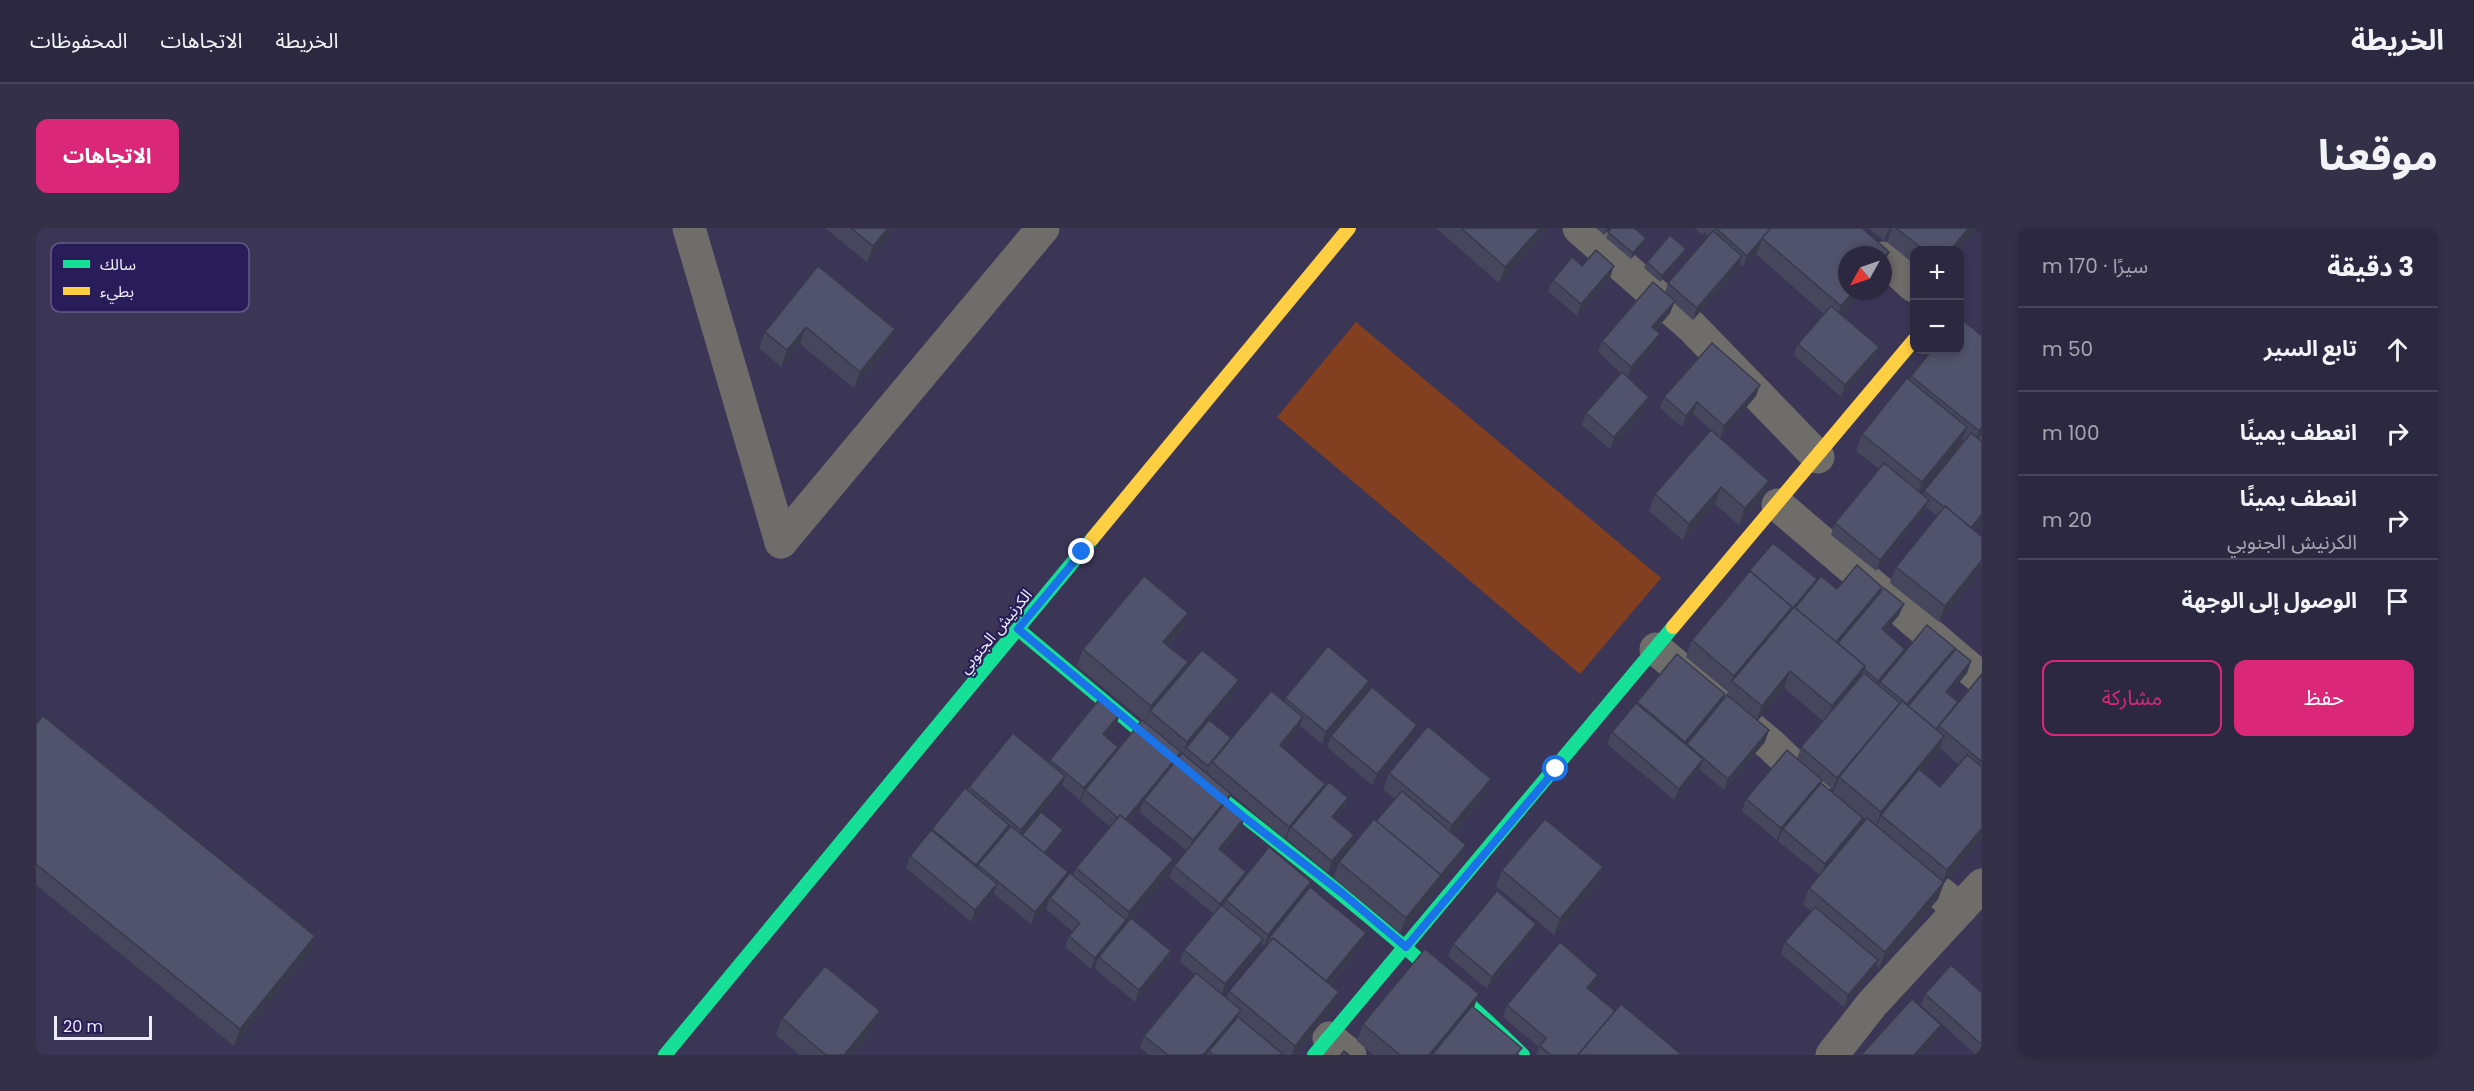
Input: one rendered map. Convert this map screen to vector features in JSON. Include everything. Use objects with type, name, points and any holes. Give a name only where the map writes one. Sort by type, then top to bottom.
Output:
[{"type":"street","points":[[689,228],[781,542],[1043,228]]},
{"type":"street","name":"الكرنيش الجنوبي","points":[[665,1055],[1349,228]]},
{"type":"street","points":[[1579,228],[1692,327],[1818,457]]},
{"type":"street","points":[[1892,266],[1910,282]]},
{"type":"street","points":[[1331,1049],[1406,947],[1910,345]]},
{"type":"street","points":[[1778,505],[1982,679]]},
{"type":"street","points":[[1018,629],[1184,768]]},
{"type":"street","points":[[1656,649],[1771,745],[1838,808]]},
{"type":"street","points":[[1201,782],[1342,893],[1406,947],[1468,1000],[1523,1055]]},
{"type":"street","points":[[1879,844],[1960,909]]},
{"type":"street","points":[[1832,1055],[1872,1004],[1982,885]]},
{"type":"shaded area","points":[[1356,322],[1661,578],[1580,674],[1277,417]]},
{"type":"building","points":[[851,228],[888,228],[873,246]]},
{"type":"building","points":[[1461,228],[1540,228],[1505,267]]},
{"type":"building","points":[[1611,228],[1634,228],[1646,238],[1633,253],[1608,232]]},
{"type":"building","points":[[1716,228],[1771,228],[1747,256]]},
{"type":"building","points":[[1771,228],[1862,228],[1882,246],[1838,246],[1838,300],[1846,300],[1841,306],[1762,238]]},
{"type":"building","points":[[1896,228],[1969,228],[1953,246],[1919,246]]},
{"type":"building","points":[[1713,231],[1742,256],[1697,308],[1668,283]]},
{"type":"building","points":[[1670,235],[1686,249],[1662,276],[1647,262]]},
{"type":"building","points":[[1596,250],[1614,266],[1581,304],[1553,280],[1572,257],[1582,266]]},
{"type":"building","points":[[818,266],[895,329],[860,372],[806,327],[787,350],[765,332]]},
{"type":"building","points":[[1653,282],[1675,301],[1652,327],[1660,334],[1631,367],[1602,341]]},
{"type":"building","points":[[1831,306],[1879,347],[1845,385],[1798,344]]},
{"type":"building","points":[[1964,321],[1982,336],[1982,427],[1979,431],[1911,376],[1929,354],[1964,354]]},
{"type":"building","points":[[1712,343],[1760,385],[1724,426],[1697,402],[1686,416],[1664,397]]},
{"type":"building","points":[[1622,372],[1649,397],[1614,437],[1586,413]]},
{"type":"building","points":[[1907,378],[1967,427],[1922,482],[1862,434]]},
{"type":"building","points":[[1711,430],[1769,481],[1745,508],[1721,487],[1689,524],[1655,494]]},
{"type":"building","points":[[1971,433],[1982,442],[1982,514],[1971,528],[1924,491]]},
{"type":"building","points":[[1884,463],[1929,500],[1880,560],[1835,523]]},
{"type":"building","points":[[1945,506],[1982,537],[1982,560],[1945,606],[1896,567]]},
{"type":"building","points":[[1773,543],[1817,579],[1792,609],[1750,571],[1748,572]]},
{"type":"building","points":[[1857,565],[1882,587],[1836,642],[1795,608],[1821,576],[1837,589]]},
{"type":"building","points":[[1750,571],[1792,607],[1734,676],[1692,640]]},
{"type":"building","points":[[1144,576],[1188,613],[1163,642],[1188,662],[1151,706],[1083,649]]},
{"type":"building","points":[[1884,588],[1904,604],[1882,629],[1905,649],[1878,681],[1864,669],[1865,666],[1838,643]]},
{"type":"building","points":[[1794,607],[1865,666],[1832,706],[1790,671],[1762,706],[1732,681]]},
{"type":"building","points":[[1927,625],[1955,648],[1907,704],[1880,682]]},
{"type":"building","points":[[1328,646],[1369,681],[1326,732],[1285,698]]},
{"type":"building","points":[[1956,649],[1971,661],[1946,692],[1958,702],[1936,729],[1908,706]]},
{"type":"building","points":[[1202,650],[1239,680],[1187,742],[1150,711]]},
{"type":"building","points":[[1677,654],[1725,694],[1685,742],[1637,702]]},
{"type":"building","points":[[1864,673],[1900,703],[1837,778],[1801,747]]},
{"type":"building","points":[[1982,674],[1982,762],[1939,726]]},
{"type":"building","points":[[1372,687],[1417,725],[1377,774],[1331,736]]},
{"type":"building","points":[[1271,691],[1303,717],[1280,745],[1325,784],[1289,827],[1212,762]]},
{"type":"building","points":[[1727,695],[1769,730],[1728,779],[1687,744]]},
{"type":"building","points":[[1101,697],[1121,713],[1103,734],[1118,747],[1084,788],[1050,760]]},
{"type":"building","points":[[1902,701],[1944,736],[1881,812],[1839,777]]},
{"type":"building","points":[[1636,703],[1703,759],[1679,789],[1612,732]]},
{"type":"building","points":[[43,716],[315,936],[240,1029],[36,864],[36,724]]},
{"type":"building","points":[[1142,720],[1181,752],[1125,820],[1120,815],[1118,818],[1085,790]]},
{"type":"building","points":[[1209,720],[1231,738],[1208,766],[1186,748]]},
{"type":"building","points":[[1428,726],[1491,779],[1452,825],[1389,773]]},
{"type":"building","points":[[1013,733],[1065,776],[1021,830],[969,787]]},
{"type":"building","points":[[1787,750],[1822,780],[1781,828],[1746,799]]},
{"type":"building","points":[[1182,753],[1231,794],[1193,840],[1144,800]]},
{"type":"building","points":[[1967,755],[1982,767],[1982,828],[1947,870],[1881,815],[1919,769],[1940,787]]},
{"type":"building","points":[[1329,782],[1348,798],[1332,817],[1354,835],[1332,861],[1291,827]]},
{"type":"building","points":[[1821,783],[1863,818],[1825,864],[1783,829]]},
{"type":"building","points":[[965,788],[1009,825],[976,865],[932,829]]},
{"type":"building","points":[[1402,791],[1466,845],[1441,875],[1376,821]]},
{"type":"building","points":[[1226,802],[1245,817],[1219,849],[1246,872],[1220,904],[1174,866]]},
{"type":"building","points":[[1041,812],[1063,830],[1044,853],[1022,835]]},
{"type":"building","points":[[1120,815],[1173,859],[1129,912],[1076,868]]},
{"type":"building","points":[[1867,818],[1944,882],[1885,952],[1809,888]]},
{"type":"building","points":[[1374,819],[1441,875],[1406,918],[1339,862]]},
{"type":"building","points":[[1545,819],[1603,867],[1560,919],[1502,870]]},
{"type":"building","points":[[1011,826],[1068,872],[1035,912],[978,865]]},
{"type":"building","points":[[931,830],[997,884],[975,910],[910,856]]},
{"type":"building","points":[[1269,847],[1311,882],[1268,935],[1226,900]]},
{"type":"building","points":[[1070,873],[1126,920],[1095,958],[1069,936],[1080,923],[1050,898]]},
{"type":"building","points":[[1310,887],[1366,933],[1326,981],[1273,938],[1272,940],[1269,938]]},
{"type":"building","points":[[1497,891],[1536,924],[1492,977],[1453,944]]},
{"type":"building","points":[[1221,905],[1263,939],[1225,984],[1184,950]]},
{"type":"building","points":[[1815,907],[1878,960],[1848,995],[1785,942]]},
{"type":"building","points":[[1131,918],[1171,951],[1139,990],[1099,957]]},
{"type":"building","points":[[1273,938],[1339,992],[1295,1046],[1229,991]]},
{"type":"building","points":[[1560,942],[1598,975],[1587,988],[1615,1011],[1578,1055],[1551,1055],[1540,1046],[1546,1038],[1507,1005]]},
{"type":"building","points":[[1425,949],[1479,994],[1429,1055],[1400,1055],[1363,1024]]},
{"type":"building","points":[[1951,965],[1982,993],[1982,1045],[1925,994]]},
{"type":"building","points":[[825,966],[880,1011],[844,1055],[826,1055],[782,1018]]},
{"type":"building","points":[[1196,973],[1241,1010],[1203,1055],[1168,1055],[1144,1036]]},
{"type":"building","points":[[1912,999],[1941,1025],[1914,1055],[1861,1055]]},
{"type":"building","points":[[1621,1004],[1682,1055],[1578,1055]]},
{"type":"building","points":[[1472,1006],[1522,1048],[1516,1055],[1432,1055]]},
{"type":"building","points":[[1238,1017],[1284,1055],[1213,1055],[1209,1051]]},
{"type":"traffic: fast","points":[[665,1055],[1092,539]]},
{"type":"traffic: fast","points":[[1314,1055],[1673,627]]},
{"type":"traffic: fast","points":[[1018,629],[1171,757]]},
{"type":"traffic: fast","points":[[1211,790],[1410,951],[1523,1055]]},
{"type":"traffic: slow","points":[[1092,539],[1349,228]]},
{"type":"traffic: slow","points":[[1673,627],[1910,345]]},
{"type":"route","points":[[1082,552],[1018,629],[1056,663],[1245,818],[1342,893],[1406,947],[1556,769]]}]
